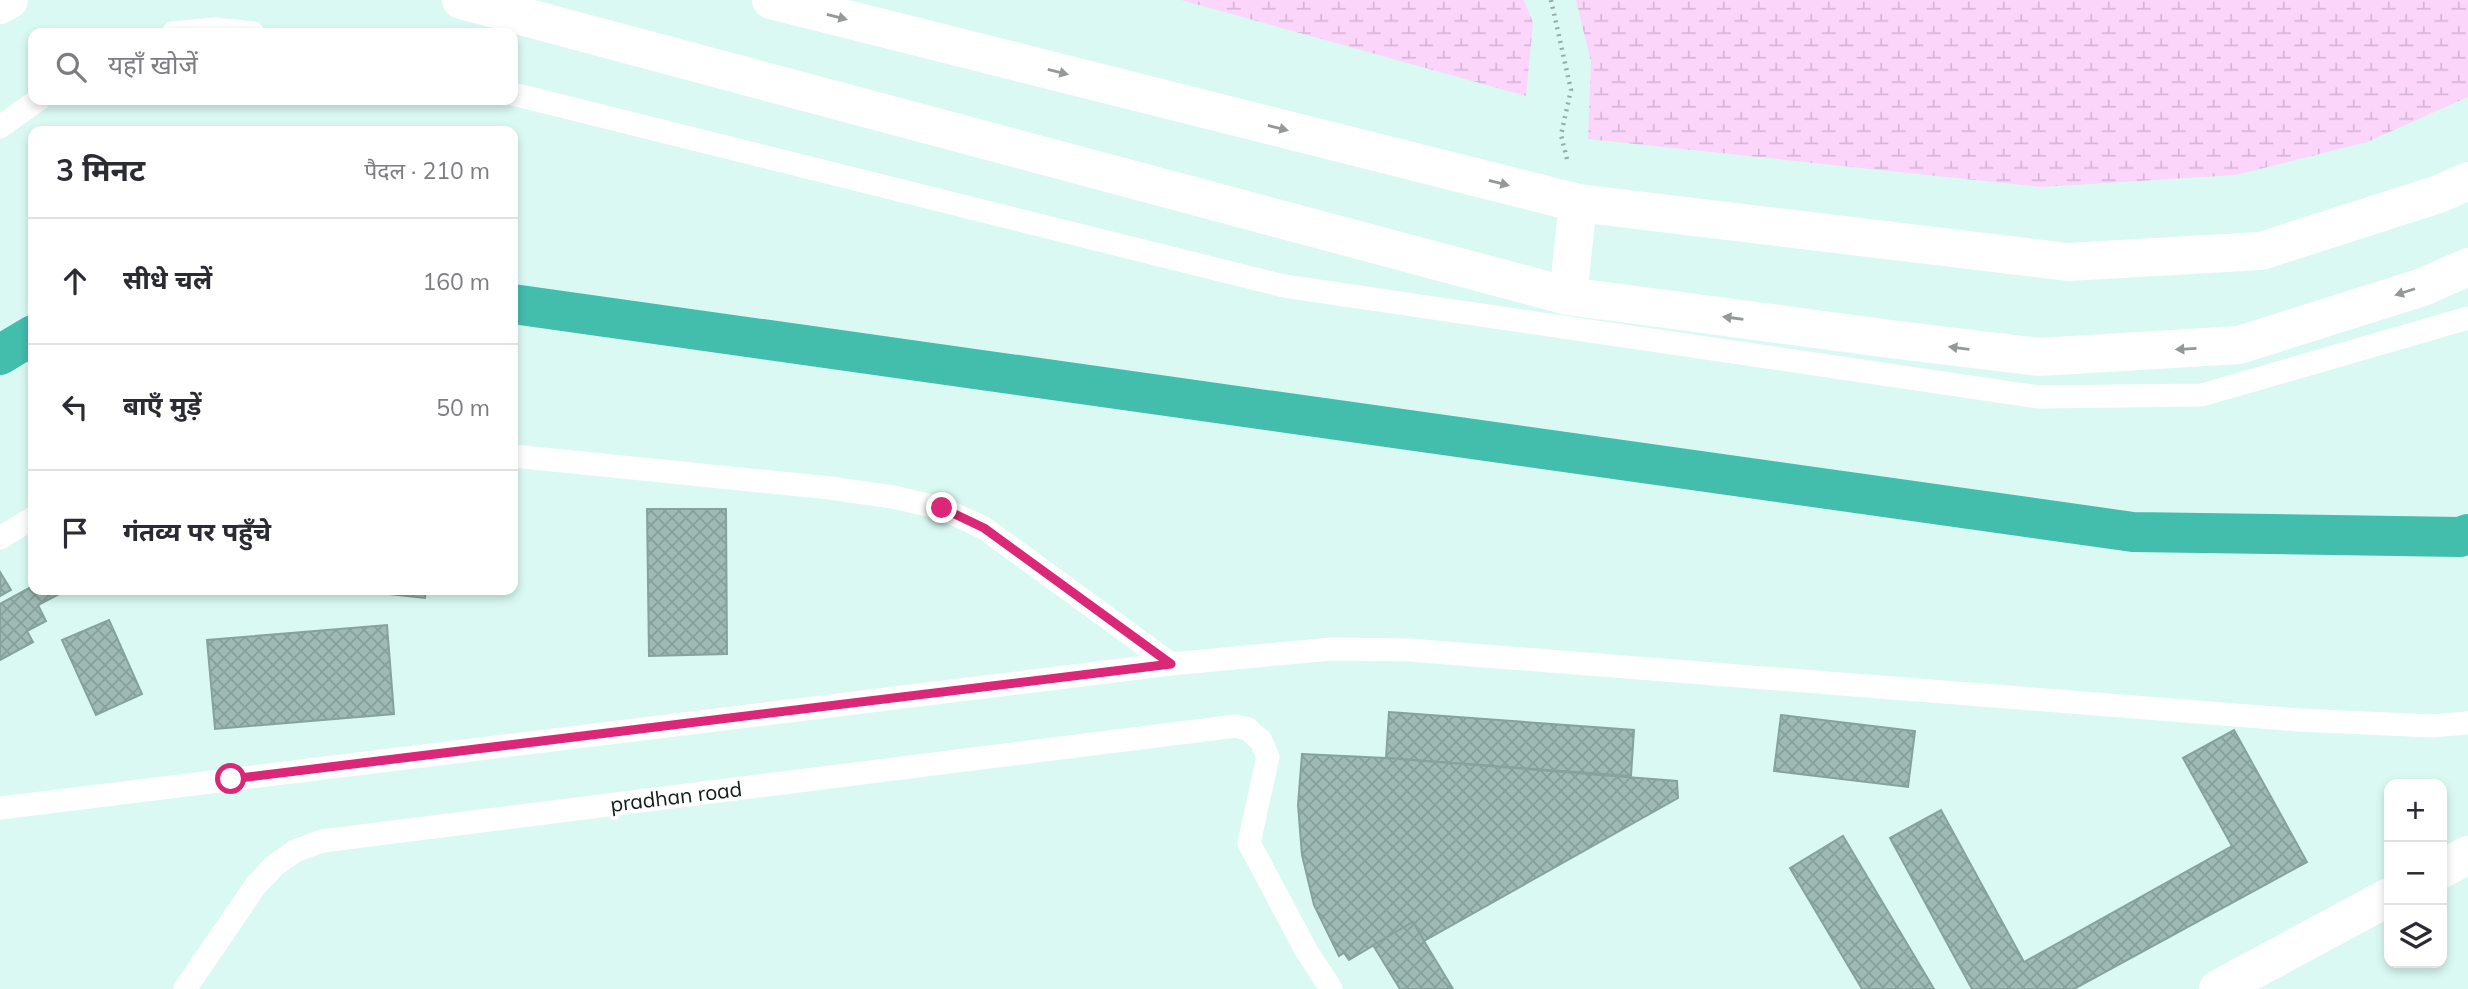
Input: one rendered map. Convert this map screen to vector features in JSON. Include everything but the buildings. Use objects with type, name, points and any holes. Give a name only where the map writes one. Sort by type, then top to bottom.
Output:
[{"type":"street","points":[[0,5],[9,0]]},
{"type":"street","points":[[461,0],[1568,296],[2039,357],[2239,345],[2423,287],[2468,267]]},
{"type":"street","points":[[771,0],[1578,203],[2068,262],[2261,251],[2439,194],[2468,181]]},
{"type":"street","points":[[1568,296],[1578,203]]},
{"type":"street","points":[[2447,866],[2468,855]]},
{"type":"street","points":[[2218,989],[2384,900]]},
{"type":"lane","points":[[518,95],[1284,286],[2039,397],[2202,395],[2468,318]]},
{"type":"lane","points":[[0,127],[31,105]]},
{"type":"lane","points":[[518,457],[830,488],[942,508],[984,528],[1171,664]]},
{"type":"lane","points":[[0,538],[28,521]]},
{"type":"lane","points":[[0,808],[1171,664],[1331,649],[1409,650],[2298,720],[2432,726],[2468,723]]},
{"type":"lane","name":"pradhan road","points":[[185,989],[256,885],[274,866],[295,851],[322,841],[1236,726],[1248,729],[1255,735],[1261,741],[1268,757],[1249,843],[1306,950],[1331,989]]},
{"type":"path","points":[[1551,0],[1571,90],[1561,135],[1578,203]]},
{"type":"green space","points":[[1181,0],[1524,0],[1533,23],[1526,96]]},
{"type":"green space","points":[[1576,0],[2468,0],[2468,97],[2367,142],[2236,175],[2041,187],[1588,139],[1591,62]]},
{"type":"waterway","points":[[518,305],[2133,532],[2460,537],[2468,534]]},
{"type":"waterway","points":[[0,355],[28,338]]},
{"type":"route","points":[[231,779],[1171,664],[984,528],[942,508]]}]
